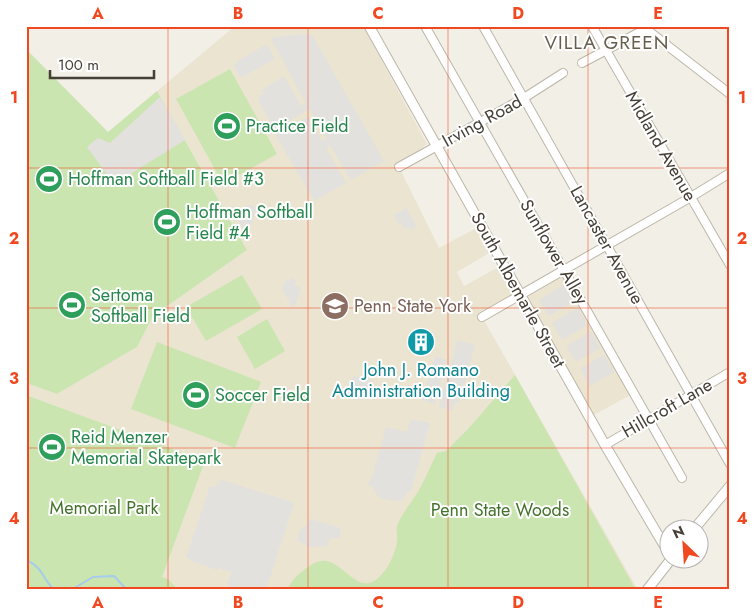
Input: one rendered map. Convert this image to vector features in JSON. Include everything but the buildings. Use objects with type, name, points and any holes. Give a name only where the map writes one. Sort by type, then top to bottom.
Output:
[{"type":"street","name":"South Albemarle Street","points":[[369,26],[658,535]]},
{"type":"street","name":"Sunflower Alley","points":[[425,26],[682,478]]},
{"type":"street","name":"Lancaster Avenue","points":[[483,26],[730,464]]},
{"type":"street","name":"Midland Avenue","points":[[592,26],[730,265]]},
{"type":"street","points":[[582,63],[649,28],[730,94]]},
{"type":"street","name":"Irving Road","points":[[399,167],[524,98],[563,73]]},
{"type":"street","points":[[482,317],[691,198],[730,173]]},
{"type":"street","name":"Hillcroft Lane","points":[[605,444],[730,372]]},
{"type":"street","points":[[703,518],[730,486]]},
{"type":"street","points":[[648,590],[664,568]]},
{"type":"shaded area","name":"Penn State York","points":[[235,26],[363,26],[427,144],[399,167],[439,248],[482,225],[496,249],[457,272],[464,286],[504,264],[521,295],[482,317],[638,590],[157,590],[205,461],[26,395],[26,383],[57,394],[137,347],[153,316],[247,250],[157,91]]},
{"type":"shaded area","points":[[312,35],[384,161],[351,180],[330,145],[326,148],[346,183],[314,201],[276,135],[308,117],[322,141],[327,139],[310,109],[275,129],[257,98],[264,93],[262,90],[284,76],[301,106],[306,103],[271,39],[274,37]]},
{"type":"shaded area","points":[[267,44],[275,59],[241,78],[234,66],[239,60]]},
{"type":"shaded area","points":[[160,97],[185,140],[114,184],[87,147],[98,138],[110,143]]},
{"type":"shaded area","points":[[249,205],[256,207],[252,223],[243,228],[234,213]]},
{"type":"shaded area","points":[[406,208],[417,226],[410,230],[408,227],[404,229],[401,223],[398,224],[394,215]]},
{"type":"shaded area","name":"Penn State York","points":[[564,271],[634,393],[590,417],[521,295]]},
{"type":"shaded area","points":[[291,278],[296,280],[295,286],[301,287],[296,305],[292,307],[281,287],[286,280],[290,281]]},
{"type":"shaded area","points":[[564,285],[574,301],[549,316],[539,300]]},
{"type":"shaded area","points":[[578,308],[587,325],[562,340],[552,323]]},
{"type":"shaded area","points":[[591,332],[600,348],[576,362],[566,346]]},
{"type":"shaded area","points":[[458,340],[475,345],[459,403],[455,402],[452,411],[439,407]]},
{"type":"shaded area","points":[[604,355],[614,372],[590,386],[580,369]]},
{"type":"shaded area","points":[[435,357],[447,360],[435,404],[422,400]]},
{"type":"shaded area","points":[[353,376],[372,380],[368,396],[358,401],[350,386]]},
{"type":"shaded area","points":[[411,419],[430,423],[411,491],[407,491],[403,500],[393,501],[381,498],[373,487],[368,485],[374,472],[386,427],[407,432]]},
{"type":"shaded area","points":[[222,480],[294,504],[266,590],[238,590],[227,586],[231,572],[219,568],[217,570],[191,561],[186,557],[210,486],[215,487]]},
{"type":"shaded area","points":[[311,519],[341,528],[339,538],[331,538],[327,543],[328,546],[309,547],[297,540],[300,530]]},
{"type":"green space","points":[[26,49],[108,132],[157,91],[247,250],[153,316],[137,347],[57,394],[26,383]]},
{"type":"green space","name":"Practice Field","points":[[230,69],[277,154],[223,184],[176,99]]},
{"type":"green space","points":[[242,275],[262,309],[206,341],[186,307]]},
{"type":"green space","points":[[267,319],[285,351],[255,369],[237,337]]},
{"type":"green space","name":"Soccer Field","points":[[157,342],[261,382],[235,448],[131,409]]},
{"type":"green space","name":"Penn State Woods","points":[[515,375],[636,590],[287,590],[292,581],[301,572],[317,562],[325,561],[332,563],[360,582],[367,583],[378,578],[386,569],[394,553],[397,542],[398,523],[420,488],[437,453],[446,451],[468,429]]},
{"type":"green space","name":"Memorial Park","points":[[26,395],[205,461],[162,577],[168,579],[178,590],[26,590]]},
{"type":"waterway","points":[[26,560],[37,567],[55,590]]},
{"type":"waterway","points":[[71,590],[93,577],[114,576],[127,590]]},
{"type":"place","name":"Practice Field","points":[[227,126]]},
{"type":"place","name":"Hoffman Softball Field #3","points":[[49,179]]},
{"type":"place","name":"Hoffman Softball Field #4","points":[[167,222]]},
{"type":"place","name":"Sertoma Softball Field","points":[[72,305]]},
{"type":"place","name":"Penn State York","points":[[335,306]]},
{"type":"place","name":"John J. Romano Administration Building","points":[[421,342]]},
{"type":"place","name":"Soccer Field","points":[[196,395]]},
{"type":"place","name":"Reid Menzer Memorial Skatepark","points":[[52,447]]},
{"type":"district","name":"VILLA GREEN","points":[[607,42]]}]
